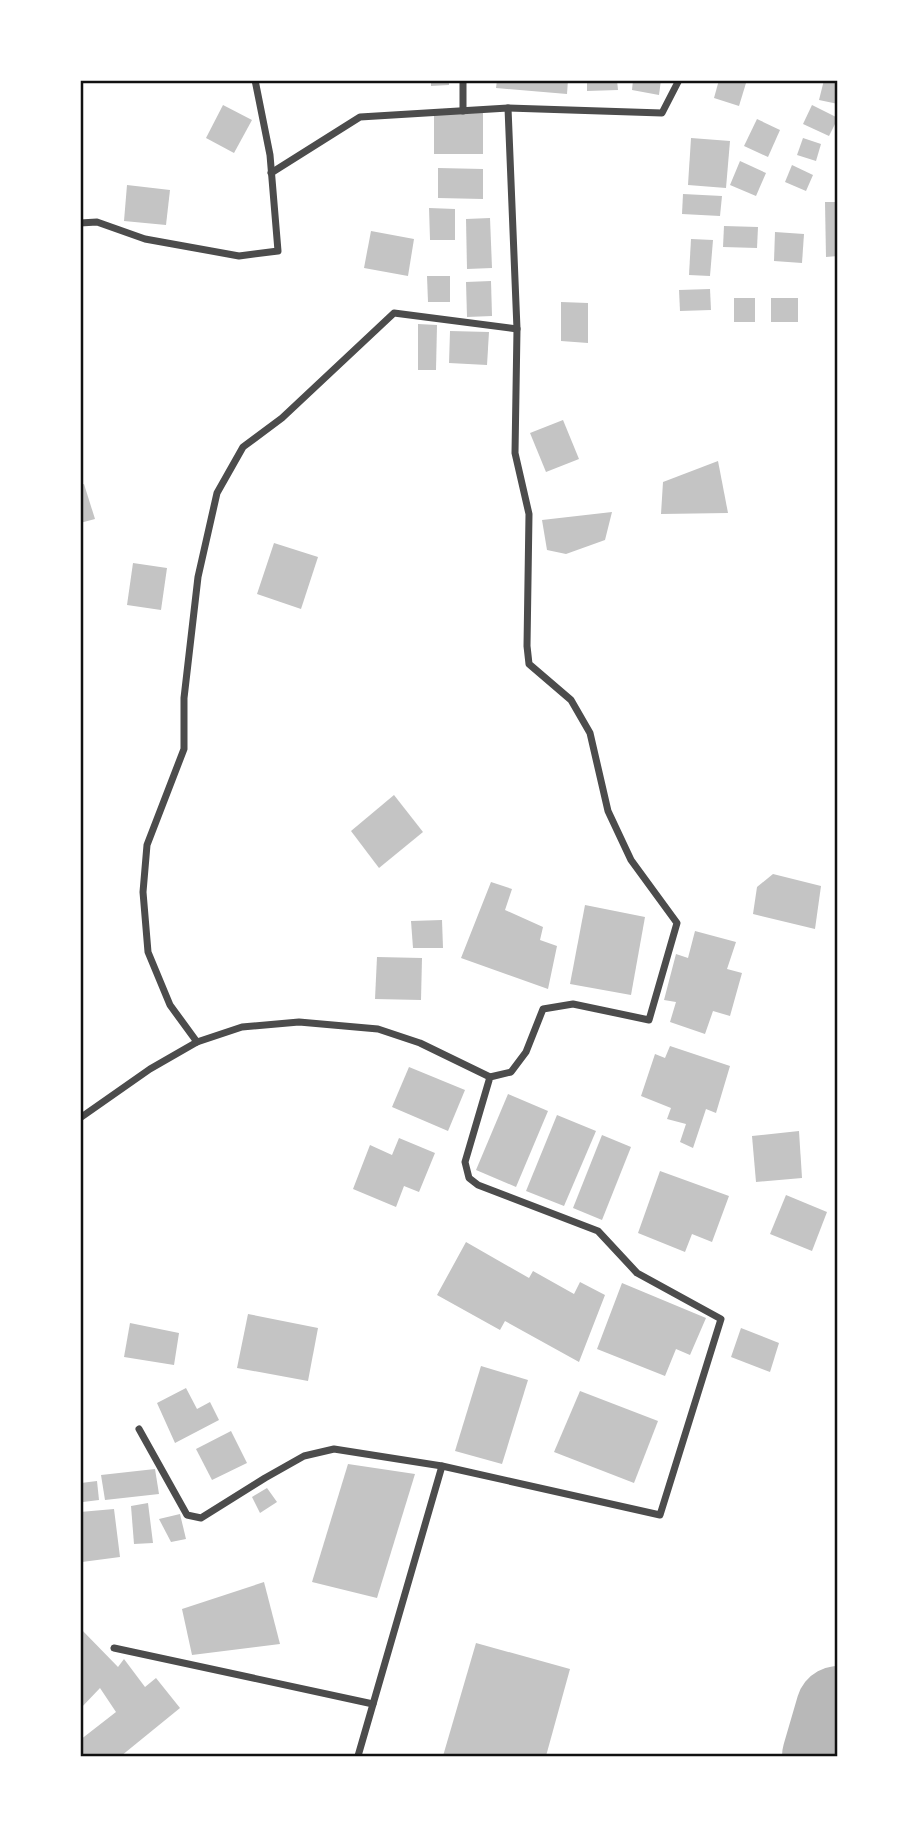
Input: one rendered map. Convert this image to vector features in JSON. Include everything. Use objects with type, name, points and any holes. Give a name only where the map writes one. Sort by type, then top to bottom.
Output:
[{"type":"street","points":[[80,223],[97,222],[145,239],[239,256],[278,251],[270,155],[255,80]]},
{"type":"street","points":[[463,80],[463,111]]},
{"type":"street","points":[[271,173],[360,117],[508,108],[662,113],[679,80]]},
{"type":"street","points":[[80,1118],[150,1069],[197,1042],[243,1027],[299,1023],[379,1029],[420,1043],[490,1077],[511,1072],[526,1052],[543,1009],[573,1004],[649,1020],[677,923],[631,860],[608,811],[590,733],[571,700],[529,664],[527,646],[530,514],[515,453],[517,329],[508,108]]},
{"type":"street","points":[[197,1042],[170,1005],[148,952],[143,892],[148,845],[184,749],[184,698],[198,577],[217,493],[243,447],[282,418],[394,313],[517,329]]},
{"type":"street","points":[[139,1429],[187,1514],[201,1518],[304,1456],[334,1448],[442,1466],[660,1515],[721,1319],[637,1273],[598,1231],[478,1185],[469,1178],[464,1162],[490,1077]]},
{"type":"street","points":[[359,1756],[442,1466]]},
{"type":"street","points":[[114,1648],[373,1704]]},
{"type":"building","points":[[431,80],[449,80],[449,85],[431,86]]},
{"type":"building","points":[[497,80],[568,80],[567,94],[496,88]]},
{"type":"building","points":[[587,80],[617,80],[618,90],[587,91]]},
{"type":"building","points":[[633,80],[661,80],[659,95],[632,90]]},
{"type":"building","points":[[719,80],[739,80],[746,83],[739,106],[714,98]]},
{"type":"building","points":[[824,80],[838,82],[838,104],[819,100]]},
{"type":"building","points":[[223,105],[252,120],[234,153],[206,138]]},
{"type":"building","points":[[812,105],[838,118],[829,136],[803,124]]},
{"type":"building","points":[[434,113],[483,113],[483,154],[434,154]]},
{"type":"building","points":[[757,119],[780,130],[768,157],[744,146]]},
{"type":"building","points":[[691,138],[730,141],[726,188],[688,185]]},
{"type":"building","points":[[803,138],[821,144],[816,161],[797,155]]},
{"type":"building","points":[[740,161],[766,173],[756,196],[730,185]]},
{"type":"building","points":[[792,165],[813,175],[806,191],[785,182]]},
{"type":"building","points":[[438,168],[483,169],[483,199],[438,198]]},
{"type":"building","points":[[127,185],[170,190],[166,225],[124,221]]},
{"type":"building","points":[[683,194],[722,196],[720,216],[682,214]]},
{"type":"building","points":[[825,202],[838,202],[838,256],[826,257]]},
{"type":"building","points":[[429,208],[455,209],[455,240],[430,240]]},
{"type":"building","points":[[490,218],[492,268],[467,269],[466,219]]},
{"type":"building","points":[[724,226],[758,227],[757,248],[723,247]]},
{"type":"building","points":[[371,231],[414,239],[408,276],[364,268]]},
{"type":"building","points":[[775,232],[804,234],[802,263],[774,261]]},
{"type":"building","points":[[691,239],[713,240],[710,276],[689,275]]},
{"type":"building","points":[[427,276],[450,276],[450,302],[428,302]]},
{"type":"building","points":[[491,281],[492,316],[467,317],[466,282]]},
{"type":"building","points":[[710,289],[711,310],[680,311],[679,290]]},
{"type":"building","points":[[734,298],[755,298],[755,322],[734,322]]},
{"type":"building","points":[[771,298],[798,298],[798,322],[771,322]]},
{"type":"building","points":[[561,302],[588,303],[588,343],[561,341]]},
{"type":"building","points":[[418,324],[437,325],[436,370],[418,370]]},
{"type":"building","points":[[450,331],[489,332],[487,365],[449,363]]},
{"type":"building","points":[[563,420],[579,459],[546,472],[530,433]]},
{"type":"building","points":[[718,461],[728,513],[661,514],[663,482]]},
{"type":"building","points":[[84,484],[95,519],[80,523],[80,485]]},
{"type":"building","points":[[612,512],[605,540],[566,554],[547,550],[542,520]]},
{"type":"building","points":[[274,543],[318,557],[301,609],[257,594]]},
{"type":"building","points":[[133,563],[167,568],[161,610],[127,605]]},
{"type":"building","points":[[394,795],[423,832],[379,868],[351,831]]},
{"type":"building","points":[[773,874],[821,886],[815,929],[753,914],[757,887]]},
{"type":"building","points":[[491,882],[512,889],[505,910],[543,927],[540,940],[557,946],[548,989],[461,958]]},
{"type":"building","points":[[585,905],[645,917],[631,995],[570,984]]},
{"type":"building","points":[[442,920],[443,948],[413,948],[411,921]]},
{"type":"building","points":[[695,931],[736,942],[727,969],[742,973],[730,1016],[713,1011],[705,1034],[670,1022],[676,1002],[664,1000],[676,954],[688,958]]},
{"type":"building","points":[[377,957],[422,958],[421,1000],[375,999]]},
{"type":"building","points":[[670,1046],[730,1066],[716,1113],[706,1109],[693,1148],[680,1142],[686,1124],[667,1119],[671,1108],[641,1096],[655,1054],[665,1058]]},
{"type":"building","points":[[409,1067],[465,1090],[448,1131],[392,1107]]},
{"type":"building","points":[[508,1094],[548,1111],[516,1187],[476,1170]]},
{"type":"building","points":[[557,1115],[596,1131],[564,1206],[526,1191]]},
{"type":"building","points":[[799,1131],[802,1178],[756,1182],[752,1136]]},
{"type":"building","points":[[602,1135],[631,1147],[602,1220],[573,1208]]},
{"type":"building","points":[[399,1138],[435,1153],[419,1192],[404,1186],[396,1207],[353,1189],[370,1145],[392,1155]]},
{"type":"building","points":[[660,1171],[729,1196],[712,1242],[692,1234],[685,1252],[638,1233]]},
{"type":"building","points":[[786,1195],[827,1212],[812,1251],[770,1234]]},
{"type":"building","points":[[466,1242],[529,1278],[533,1271],[574,1294],[580,1282],[605,1295],[579,1362],[505,1321],[500,1330],[437,1295]]},
{"type":"building","points":[[622,1283],[706,1318],[690,1355],[676,1349],[665,1376],[597,1349]]},
{"type":"building","points":[[248,1314],[318,1328],[308,1381],[237,1368]]},
{"type":"building","points":[[130,1323],[179,1333],[174,1365],[124,1357]]},
{"type":"building","points":[[741,1328],[779,1343],[770,1372],[731,1357]]},
{"type":"building","points":[[481,1366],[528,1380],[502,1464],[455,1451]]},
{"type":"building","points":[[186,1388],[197,1409],[210,1402],[219,1420],[175,1443],[157,1403]]},
{"type":"building","points":[[580,1391],[658,1421],[634,1483],[554,1452]]},
{"type":"building","points":[[231,1431],[247,1463],[212,1480],[196,1449]]},
{"type":"building","points":[[348,1464],[415,1474],[377,1598],[312,1582]]},
{"type":"building","points":[[155,1469],[159,1494],[105,1500],[101,1475]]},
{"type":"building","points":[[97,1481],[99,1500],[83,1502],[81,1483]]},
{"type":"building","points":[[267,1488],[277,1502],[260,1513],[252,1497]]},
{"type":"building","points":[[148,1503],[153,1543],[134,1544],[131,1506]]},
{"type":"building","points":[[114,1509],[120,1557],[82,1562],[80,1512]]},
{"type":"building","points":[[180,1514],[186,1539],[171,1542],[159,1519]]},
{"type":"building","points":[[264,1582],[280,1644],[192,1655],[182,1609]]},
{"type":"building","points":[[80,1628],[118,1667],[124,1659],[145,1687],[156,1678],[180,1708],[121,1756],[84,1756],[80,1751],[80,1740],[116,1712],[100,1688],[80,1709]]},
{"type":"building","points":[[476,1643],[570,1669],[546,1756],[443,1756]]},
{"type":"taxiway","points":[[824,1756],[838,1708]]}]
